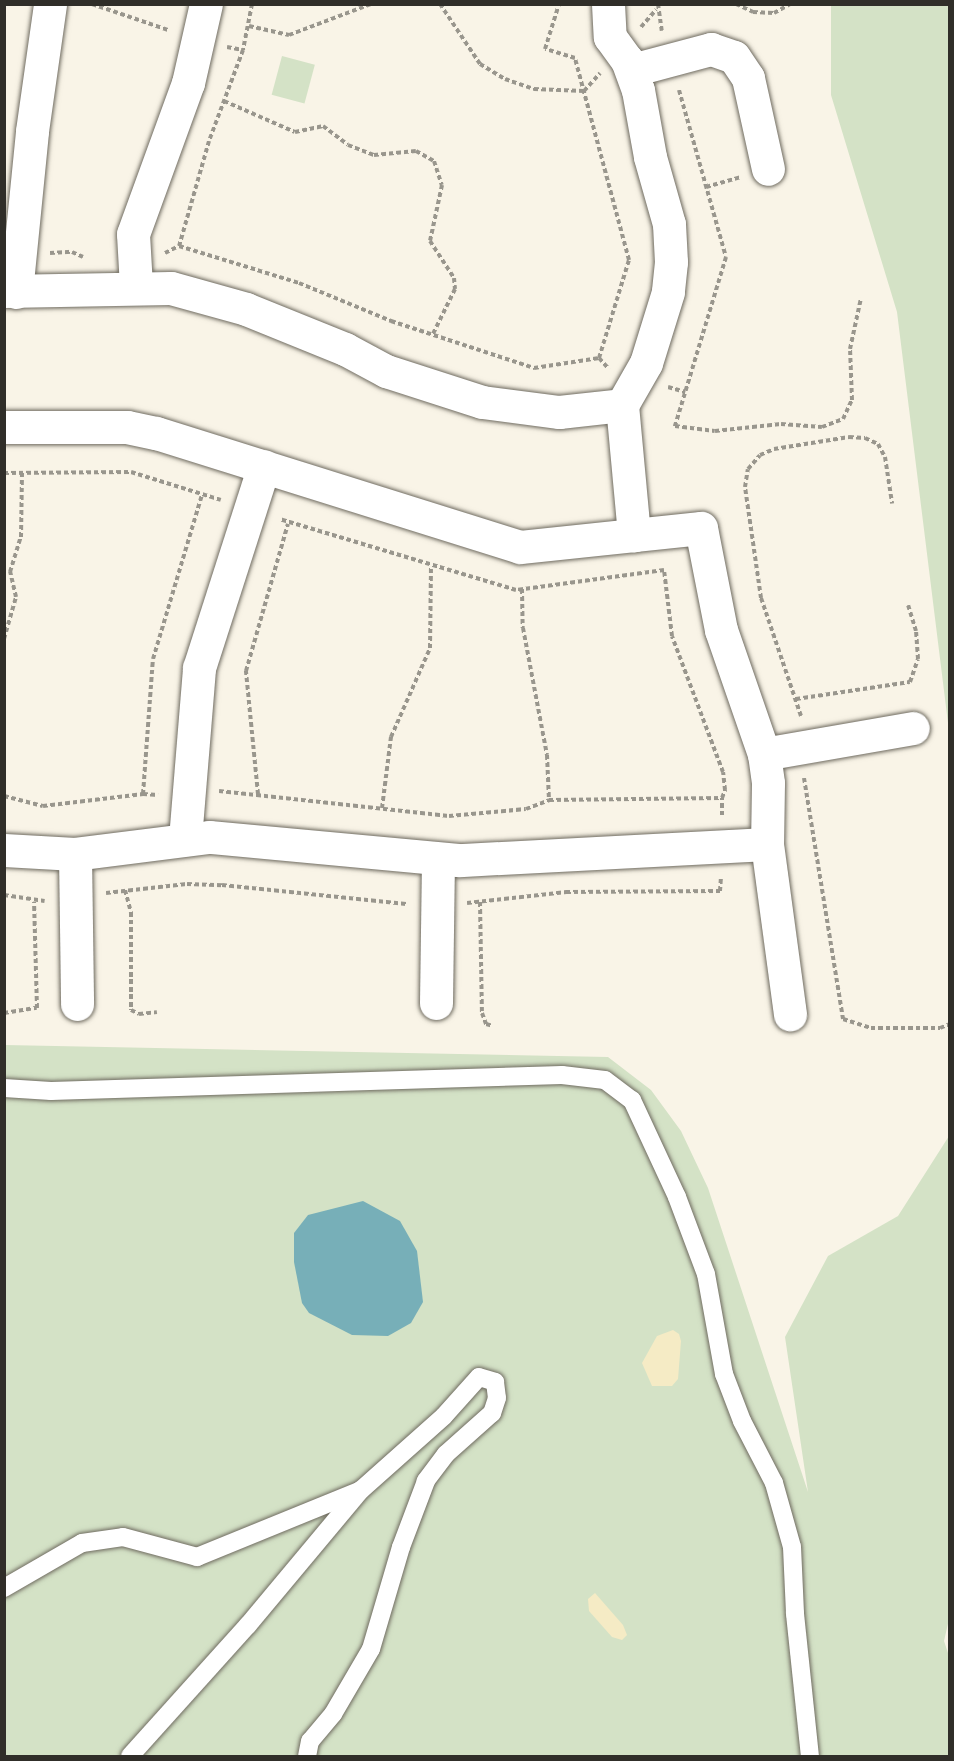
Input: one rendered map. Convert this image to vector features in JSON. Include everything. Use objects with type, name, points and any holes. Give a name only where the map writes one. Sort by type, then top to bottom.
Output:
[{"type":"street","points":[[50,4],[10,292],[136,286],[171,288],[246,309],[345,349],[386,371],[482,402],[559,412],[622,405]]},
{"type":"street","points":[[136,286],[133,234],[188,83],[206,4]]},
{"type":"street","points":[[608,4],[607,26],[626,61],[669,224],[671,262],[668,292],[646,363],[622,405],[634,535]]},
{"type":"street","points":[[626,61],[669,60],[711,50],[726,52],[740,62],[748,78],[768,169]]},
{"type":"street","points":[[4,427],[127,427],[264,466],[520,547],[702,528],[721,630],[764,754],[767,844],[790,1014]]},
{"type":"street","points":[[185,839],[199,668],[264,466]]},
{"type":"street","points":[[764,754],[913,728]]},
{"type":"street","points":[[4,850],[75,854],[185,839],[232,838],[438,860],[767,844]]},
{"type":"street","points":[[75,854],[77,1004]]},
{"type":"street","points":[[436,1003],[438,860]]},
{"type":"lane","points":[[4,1088],[51,1091],[562,1075],[605,1080],[632,1100],[677,1197],[706,1274],[724,1374],[742,1421],[774,1483],[792,1547],[795,1614],[810,1756]]},
{"type":"lane","points":[[130,1756],[248,1625],[361,1490],[444,1416],[479,1377],[495,1382],[497,1398],[492,1413],[446,1454],[426,1481],[401,1547],[371,1649],[333,1714],[310,1741],[307,1756]]},
{"type":"lane","points":[[4,1588],[82,1543],[123,1537],[197,1557],[361,1490]]},
{"type":"path","points":[[252,4],[249,26],[179,246],[298,283],[432,336],[534,368],[599,358],[629,260],[575,58],[545,49],[560,4]]},
{"type":"path","points":[[249,26],[289,35],[371,4]]},
{"type":"path","points":[[440,4],[480,64],[505,79],[534,89],[584,91],[626,61],[658,4]]},
{"type":"path","points":[[736,4],[753,12],[774,13],[790,4]]},
{"type":"path","points":[[656,10],[726,257],[675,426],[715,431],[782,424],[822,427],[843,419],[852,400],[850,349],[861,297]]},
{"type":"path","points":[[224,101],[295,132],[323,126],[348,145],[374,155],[416,151],[434,161],[442,185],[430,241],[454,278],[455,289],[432,336]]},
{"type":"path","points":[[4,473],[131,472],[250,508],[288,524],[359,542],[495,587],[522,589],[664,570],[672,636],[723,772],[722,798],[549,800],[526,809],[449,816],[206,790],[188,794],[143,794],[43,806],[4,796]]},
{"type":"path","points":[[4,639],[16,597],[10,572],[21,537],[22,473]]},
{"type":"path","points":[[143,794],[153,659],[202,495]]},
{"type":"path","points":[[258,794],[246,671],[288,524]]},
{"type":"path","points":[[382,808],[391,737],[429,648],[431,567]]},
{"type":"path","points":[[522,589],[523,628],[547,755],[549,800]]},
{"type":"path","points":[[796,699],[910,682],[918,659],[916,631],[908,605]]},
{"type":"path","points":[[125,890],[131,912],[131,1010],[139,1014],[158,1012]]},
{"type":"path","points":[[4,1013],[37,1008],[34,902]]},
{"type":"path","points":[[480,902],[482,1013],[486,1024],[493,1026]]},
{"type":"green space","points":[[831,5],[949,5],[949,731],[897,312],[831,95]]},
{"type":"green space","points":[[282,56],[315,65],[304,103],[272,95]]},
{"type":"green space","points":[[5,1045],[608,1057],[651,1090],[681,1131],[708,1188],[808,1492],[785,1337],[828,1256],[898,1216],[949,1136],[950,1615],[944,1641],[950,1659],[949,1756],[5,1756]]},
{"type":"sand","points":[[673,1330],[679,1334],[681,1341],[678,1379],[672,1386],[652,1386],[642,1363],[657,1336]]},
{"type":"sand","points":[[595,1593],[623,1625],[627,1635],[622,1640],[612,1637],[589,1611],[588,1599]]},
{"type":"water","points":[[363,1201],[400,1221],[417,1251],[423,1302],[411,1323],[388,1336],[352,1335],[309,1313],[302,1303],[294,1262],[294,1233],[308,1215]]}]
